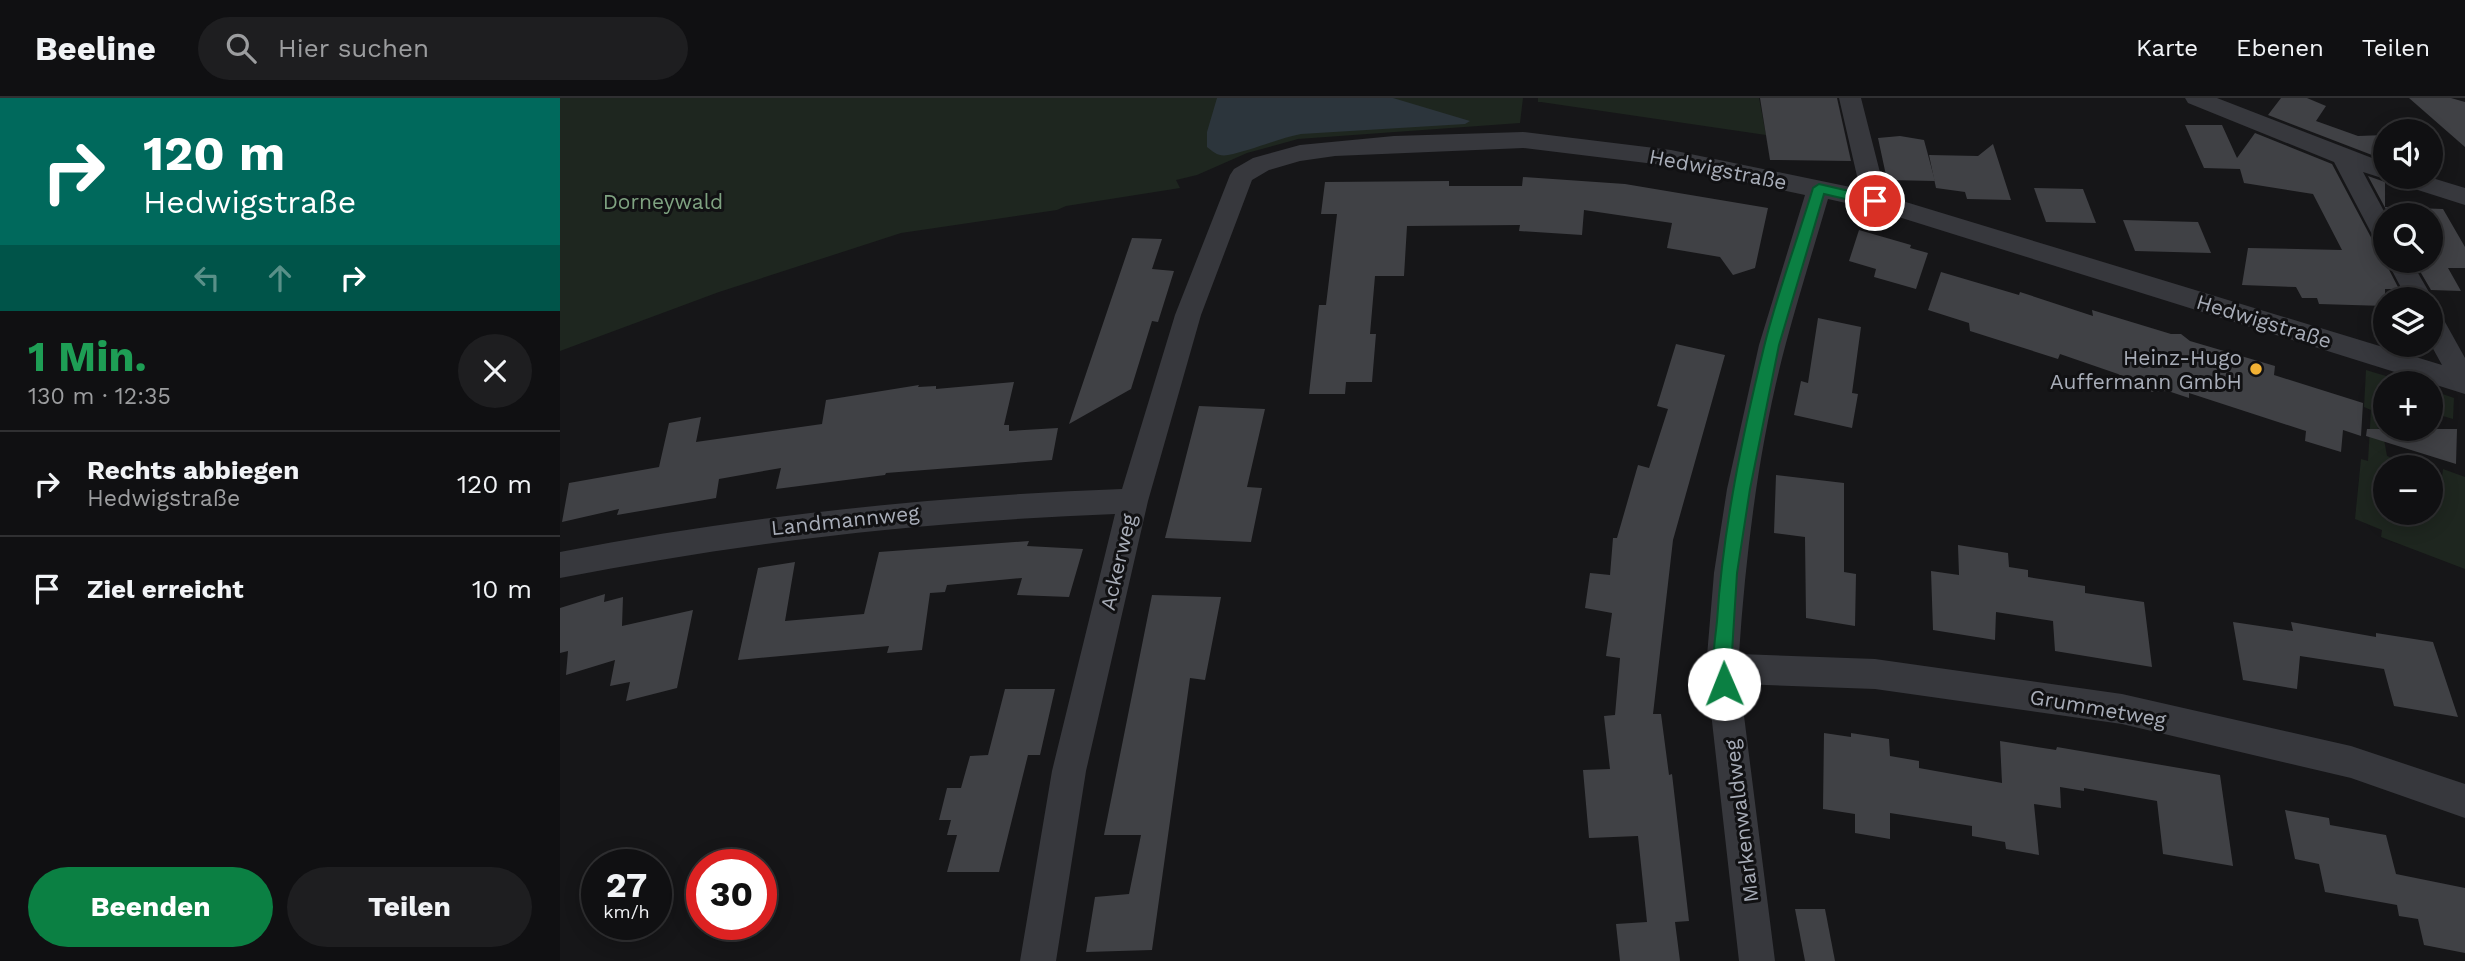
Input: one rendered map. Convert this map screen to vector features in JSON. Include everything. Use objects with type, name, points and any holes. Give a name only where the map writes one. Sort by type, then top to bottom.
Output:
[{"type":"street","points":[[1850,98],[1875,201]]},
{"type":"street","points":[[2196,98],[2373,167]]},
{"type":"street","name":"Hedwigstraße","points":[[1242,175],[1270,161],[1335,148],[1523,140],[1671,158],[1875,201],[2465,382]]},
{"type":"street","points":[[2343,157],[2373,213]]},
{"type":"street","name":"Ackerweg","points":[[1038,961],[1069,771],[1133,501],[1188,315],[1242,175]]},
{"type":"street","name":"Markenwaldweg","points":[[1757,961],[1722,668],[1728,573],[1742,489],[1772,345],[1819,188]]},
{"type":"street","points":[[2441,189],[2465,197]]},
{"type":"street","points":[[2443,342],[2465,382]]},
{"type":"street","name":"Landmannweg","points":[[560,565],[653,546],[905,513],[1026,504],[1133,501]]},
{"type":"street","name":"Grummetweg","points":[[1722,668],[1875,674],[2122,709],[2351,762],[2465,801]]},
{"type":"green space","name":"Dorneywald","points":[[560,98],[1523,98],[1520,123],[1298,139],[1247,153],[1197,175],[1176,180],[1180,188],[1066,206],[1057,210],[901,233],[719,292],[560,351]]},
{"type":"green space","points":[[1538,98],[1759,98],[1766,135],[1538,102]]},
{"type":"green space","points":[[2366,370],[2373,372],[2373,441],[2384,441],[2387,455],[2373,455],[2373,525],[2443,525],[2443,469],[2465,477],[2465,569],[2381,537],[2382,530],[2355,519],[2361,459],[2368,461],[2371,410],[2364,407]]},
{"type":"green space","points":[[2443,394],[2454,398],[2453,419],[2443,416]]},
{"type":"shaded area","points":[[1217,98],[1393,98],[1470,121],[1465,124],[1301,134],[1222,155],[1207,147],[1207,132]]},
{"type":"building","points":[[1760,98],[1837,98],[1851,161],[1770,160]]},
{"type":"building","points":[[2281,98],[2307,98],[2326,106],[2316,121],[2358,136],[2373,135],[2373,155],[2268,115]]},
{"type":"building","points":[[2409,98],[2451,98],[2465,102],[2465,147],[2443,128],[2443,119],[2433,119]]},
{"type":"building","points":[[2185,125],[2222,125],[2237,158],[2255,133],[2332,164],[2373,241],[2373,273],[2391,273],[2398,287],[2373,287],[2373,306],[2319,304],[2317,298],[2302,298],[2296,287],[2242,285],[2248,248],[2342,250],[2313,194],[2244,183],[2240,169],[2204,168]]},
{"type":"building","points":[[1900,136],[1924,140],[1935,181],[1887,180],[1878,138]]},
{"type":"building","points":[[1993,144],[2011,200],[1967,199],[1965,192],[1936,188],[1929,155],[1978,156]]},
{"type":"building","points":[[1523,177],[1625,184],[1768,208],[1755,268],[1733,275],[1720,257],[1667,248],[1672,223],[1584,210],[1582,235],[1519,231],[1520,225],[1407,226],[1404,276],[1375,276],[1370,334],[1376,334],[1372,382],[1346,382],[1345,394],[1309,394],[1319,305],[1326,305],[1337,214],[1321,214],[1325,182],[1449,181],[1449,186],[1522,186]]},
{"type":"building","points":[[2034,188],[2083,189],[2096,223],[2046,222]]},
{"type":"building","points":[[2375,189],[2385,189],[2385,203]]},
{"type":"building","points":[[2443,209],[2465,247],[2465,268],[2448,268],[2461,291],[2429,287],[2421,273],[2443,273]]},
{"type":"building","points":[[2123,220],[2198,222],[2211,253],[2135,251]]},
{"type":"building","points":[[1859,230],[1911,245],[1910,248],[1928,253],[1916,289],[1874,277],[1876,269],[1849,261]]},
{"type":"building","points":[[1132,238],[1162,239],[1152,269],[1174,271],[1158,322],[1152,321],[1131,389],[1069,424]]},
{"type":"building","points":[[1941,272],[2019,295],[2020,292],[2093,316],[2092,310],[2171,334],[2181,334],[2190,341],[2275,366],[2274,375],[2363,403],[2361,436],[2343,430],[2341,452],[2305,441],[2306,431],[2189,393],[2189,398],[2168,391],[2152,392],[2118,374],[2060,354],[2058,359],[1970,331],[1969,323],[1928,310]]},
{"type":"building","points":[[1818,318],[1861,327],[1852,393],[1858,394],[1852,428],[1794,415],[1801,381],[1808,383]]},
{"type":"building","points":[[1676,344],[1725,355],[1673,540],[1653,714],[1661,714],[1669,775],[1672,774],[1689,921],[1675,922],[1680,961],[1620,961],[1616,924],[1647,922],[1638,836],[1589,838],[1583,770],[1610,769],[1604,716],[1615,715],[1620,658],[1606,656],[1612,613],[1585,608],[1590,573],[1610,575],[1613,538],[1617,538],[1638,465],[1649,468],[1668,409],[1657,406]]},
{"type":"building","points":[[1014,382],[1004,425],[1009,425],[1009,431],[1058,428],[1052,460],[886,473],[776,489],[781,468],[719,479],[716,498],[617,515],[619,509],[562,522],[569,483],[659,467],[669,423],[701,417],[696,442],[822,424],[826,400],[919,385],[918,387],[936,386],[936,389]]},
{"type":"building","points":[[1199,406],[1265,409],[1247,487],[1262,488],[1251,542],[1165,538]]},
{"type":"building","points":[[2367,429],[2373,429],[2373,438],[2366,436]]},
{"type":"building","points":[[2443,429],[2457,429],[2456,464],[2443,460],[2443,455],[2427,455],[2382,441],[2443,441]]},
{"type":"building","points":[[1776,475],[1844,483],[1844,572],[1856,574],[1855,626],[1806,618],[1805,537],[1774,533]]},
{"type":"building","points":[[1029,541],[1027,546],[1083,549],[1069,597],[1017,595],[1022,578],[947,585],[945,592],[930,593],[922,650],[887,653],[889,646],[738,660],[758,568],[795,562],[785,621],[864,614],[879,552]]},
{"type":"building","points":[[1958,545],[2008,553],[2009,567],[2028,570],[2028,577],[2085,586],[2085,593],[2144,602],[2152,667],[2055,651],[2053,621],[1996,612],[1995,640],[1933,630],[1931,571],[1959,575]]},
{"type":"building","points":[[605,594],[604,602],[623,597],[622,626],[693,610],[677,688],[626,701],[630,682],[610,686],[615,660],[566,675],[568,651],[560,653],[560,608]]},
{"type":"building","points":[[1152,595],[1221,597],[1205,680],[1190,678],[1152,950],[1086,952],[1095,897],[1129,894],[1141,835],[1104,835]]},
{"type":"building","points":[[2233,622],[2293,631],[2291,622],[2376,637],[2376,633],[2433,642],[2458,717],[2394,706],[2384,669],[2300,656],[2297,689],[2243,680]]},
{"type":"building","points":[[1005,689],[1055,689],[1040,755],[1028,755],[999,872],[947,872],[957,835],[947,835],[951,820],[939,820],[947,788],[961,788],[970,756],[988,755]]},
{"type":"building","points":[[1824,733],[1851,737],[1851,733],[1889,739],[1890,756],[1919,761],[1919,768],[2002,783],[2000,741],[2056,750],[2057,747],[2220,775],[2233,866],[2163,854],[2157,801],[2084,788],[2084,791],[2060,787],[2061,808],[2034,804],[2039,855],[2006,849],[2005,842],[1972,836],[1972,826],[1890,813],[1890,839],[1855,833],[1855,814],[1823,809]]},
{"type":"building","points":[[2285,810],[2329,818],[2330,825],[2386,835],[2396,874],[2465,888],[2465,953],[2424,945],[2418,919],[2399,916],[2397,905],[2325,892],[2319,864],[2295,859]]},
{"type":"building","points":[[1795,909],[1825,909],[1835,961],[1805,961]]},
{"type":"place","name":"Heinz-Hugo Auffermann GmbH","points":[[2256,369]]},
{"type":"route","points":[[1724,684],[1722,668],[1728,573],[1742,489],[1772,345],[1819,188],[1875,201]]}]
